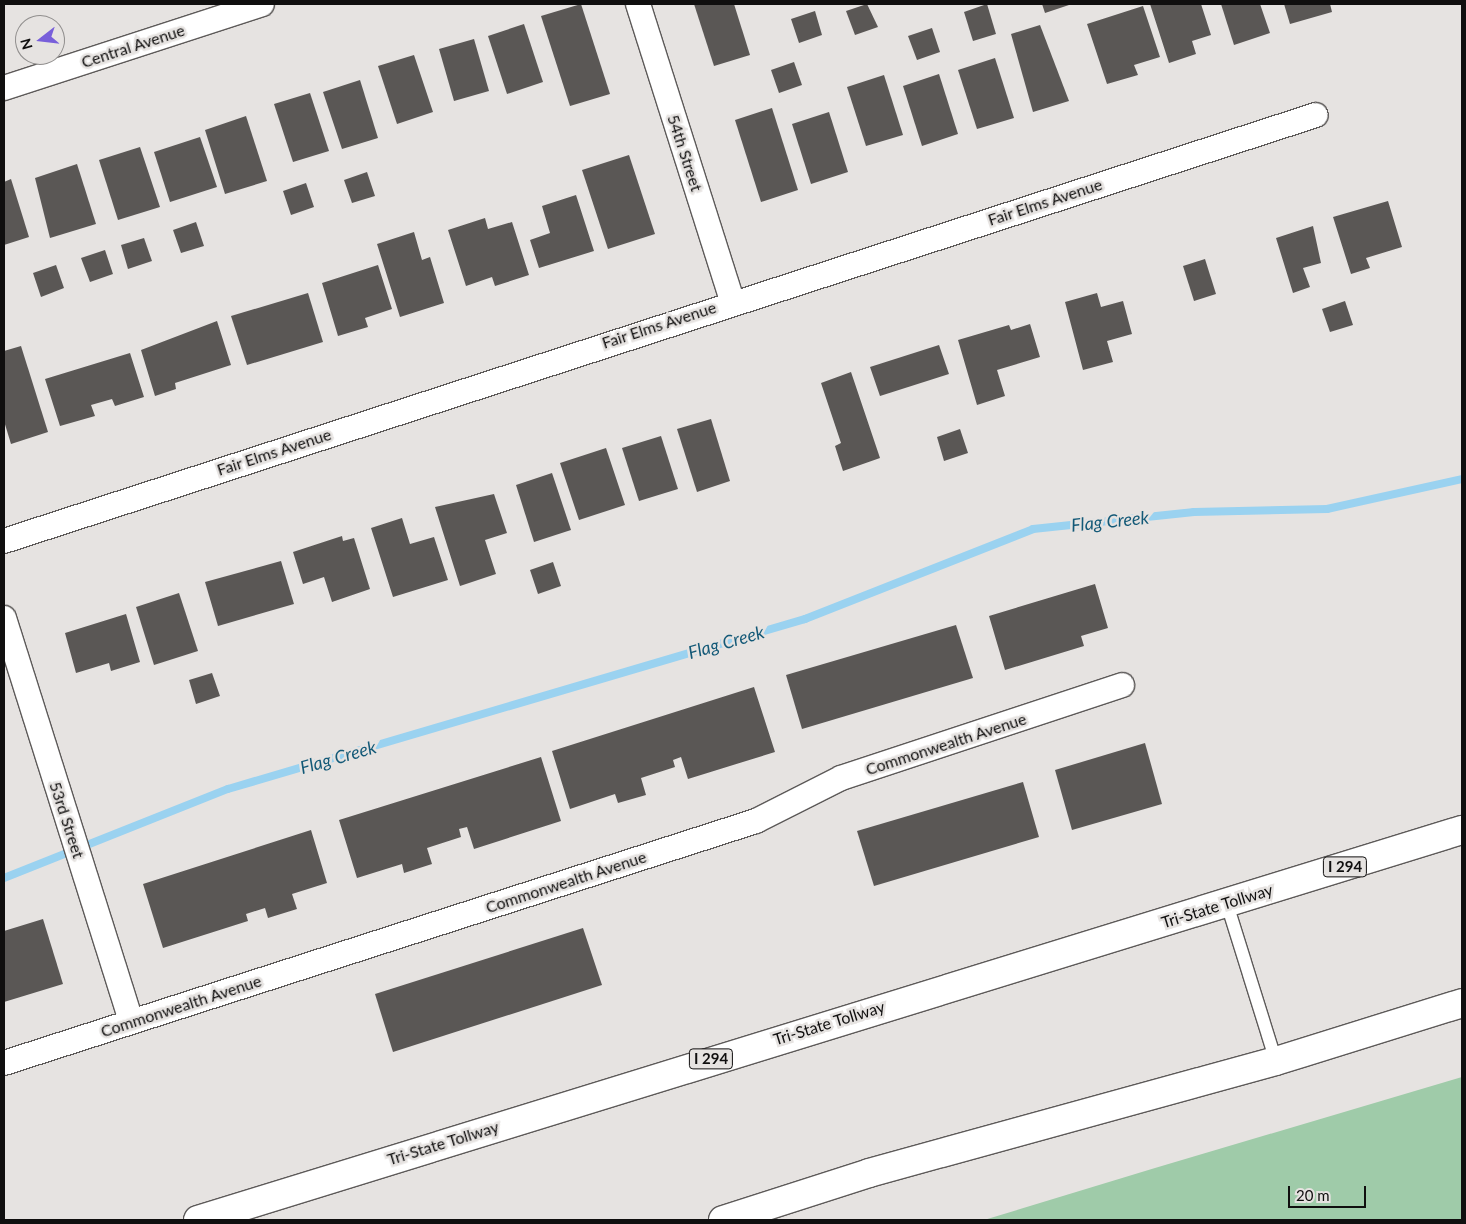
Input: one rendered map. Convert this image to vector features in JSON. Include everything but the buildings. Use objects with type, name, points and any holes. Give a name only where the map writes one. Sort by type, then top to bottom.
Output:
[{"type":"highway","name":"Tri-State Tollway","points":[[198,1220],[1462,830]]},
{"type":"highway","points":[[723,1220],[869,1173],[1276,1061],[1462,1003]]},
{"type":"street","name":"Central Avenue","points":[[4,88],[262,4]]},
{"type":"street","name":"54th Street","points":[[638,4],[732,301]]},
{"type":"street","name":"Fair Elms Avenue","points":[[4,541],[732,301],[1316,115]]},
{"type":"street","name":"53rd Street","points":[[4,618],[131,1022]]},
{"type":"street","name":"Commonwealth Avenue","points":[[4,1063],[756,820],[841,778],[1122,685]]},
{"type":"lane","points":[[1227,904],[1276,1061]]},
{"type":"green space","points":[[1462,1077],[1462,1220],[984,1220],[1155,1168]]},
{"type":"waterway","name":"Flag Creek","points":[[4,878],[228,789],[805,619],[1033,529],[1194,512],[1327,509],[1462,479]]}]
